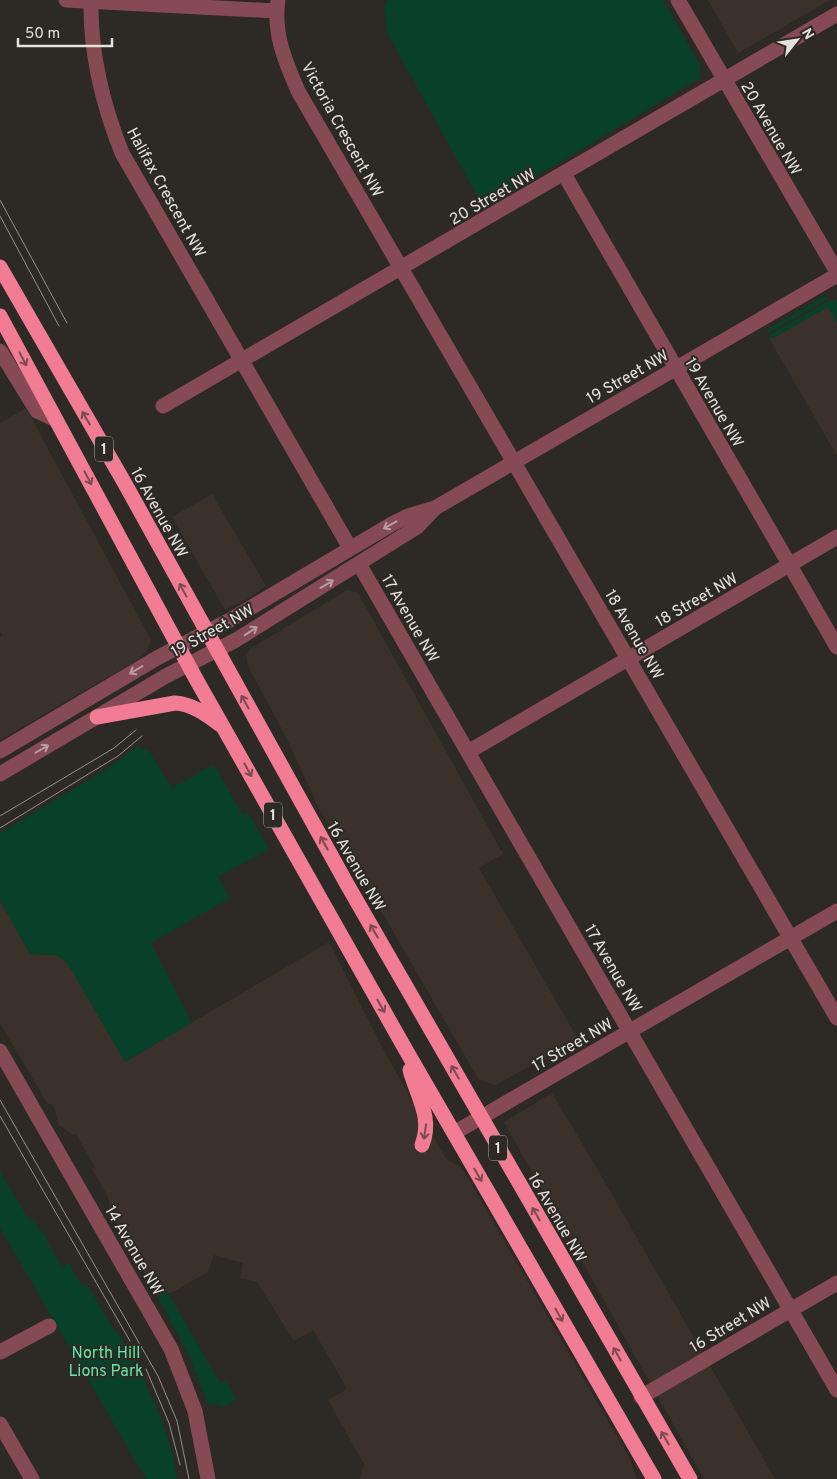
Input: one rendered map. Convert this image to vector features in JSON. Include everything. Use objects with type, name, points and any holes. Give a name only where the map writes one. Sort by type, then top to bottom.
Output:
[{"type":"highway","name":"16 Avenue NW","points":[[0,267],[124,482],[216,650],[480,1117],[690,1479]]},
{"type":"highway","name":"1","points":[[0,316],[188,664],[407,1052],[654,1479]]},
{"type":"highway","points":[[97,717],[171,703],[185,704],[206,714],[224,728]]},
{"type":"highway","points":[[407,1052],[410,1072],[424,1109],[427,1126],[422,1145]]},
{"type":"street","points":[[66,0],[277,6]]},
{"type":"street","name":"Halifax Crescent NW","points":[[91,0],[91,25],[96,67],[113,130],[133,174],[242,360]]},
{"type":"street","name":"20 Avenue NW","points":[[678,0],[837,274]]},
{"type":"street","name":"Victoria Crescent NW","points":[[277,6],[281,53],[298,91],[402,268]]},
{"type":"street","name":"20 Street NW","points":[[163,406],[837,14]]},
{"type":"street","name":"19 Avenue NW","points":[[564,174],[837,647]]},
{"type":"street","name":"18 Avenue NW","points":[[402,268],[837,1018]]},
{"type":"street","name":"19 Street NW","points":[[0,751],[178,646],[304,577],[350,548],[408,516],[435,508],[837,274]]},
{"type":"street","points":[[0,351],[37,410],[56,420]]},
{"type":"street","points":[[242,360],[350,548]]},
{"type":"street","name":"19 Street NW","points":[[0,774],[188,664],[216,650],[359,564],[417,526],[435,508]]},
{"type":"street","name":"18 Street NW","points":[[468,752],[837,537]]},
{"type":"street","name":"17 Avenue NW","points":[[359,564],[837,1390]]},
{"type":"street","name":"17 Street NW","points":[[454,1133],[837,911]]},
{"type":"street","name":"14 Avenue NW","points":[[0,1051],[171,1350],[188,1390],[198,1424],[208,1479]]},
{"type":"street","name":"16 Street NW","points":[[641,1397],[837,1283]]},
{"type":"street","points":[[0,1352],[49,1326]]},
{"type":"street","points":[[0,1424],[32,1479]]},
{"type":"shaded area","points":[[708,0],[830,0],[738,53]]},
{"type":"shaded area","points":[[837,299],[837,456],[769,338]]},
{"type":"shaded area","points":[[26,408],[151,640],[147,651],[139,659],[0,740],[0,637],[3,636],[0,631],[0,423]]},
{"type":"shaded area","points":[[212,494],[266,586],[246,600],[225,610],[172,517]]},
{"type":"shaded area","points":[[347,590],[358,593],[503,854],[479,868],[578,1039],[496,1085],[479,1080],[358,871],[318,807],[287,739],[247,664],[246,657],[250,649]]},
{"type":"shaded area","points":[[0,901],[30,954],[56,955],[67,962],[125,1062],[329,942],[382,1047],[419,1113],[447,1160],[460,1166],[465,1173],[629,1457],[637,1479],[360,1479],[364,1464],[328,1400],[347,1389],[345,1385],[313,1330],[294,1341],[257,1282],[240,1278],[243,1263],[214,1255],[208,1272],[173,1292],[158,1296],[116,1224],[117,1221],[111,1210],[107,1195],[92,1169],[95,1167],[76,1134],[73,1135],[59,1125],[53,1105],[47,1103],[0,1023]]},
{"type":"shaded area","points":[[552,1093],[775,1479],[704,1479],[504,1122]]},
{"type":"green space","points":[[387,0],[663,0],[700,65],[700,78],[484,208],[387,33],[384,8]]},
{"type":"green space","points":[[824,296],[829,298],[769,333],[767,330]]},
{"type":"green space","points":[[830,300],[837,301],[837,323],[828,307],[772,339],[770,335]]},
{"type":"green space","points":[[137,746],[145,750],[148,749],[172,788],[212,765],[216,768],[243,815],[248,812],[269,849],[218,877],[230,898],[151,943],[192,1023],[125,1062],[67,962],[56,955],[30,954],[0,901],[0,833],[107,769]]},
{"type":"green space","name":"North Hill Lions Park","points":[[0,1171],[26,1215],[35,1222],[40,1231],[42,1230],[61,1267],[69,1263],[81,1285],[86,1283],[116,1333],[118,1333],[155,1403],[169,1440],[177,1479],[146,1479],[0,1228]]},
{"type":"green space","points":[[167,1291],[220,1383],[226,1381],[237,1400],[222,1407],[217,1404],[208,1405],[190,1358],[158,1297]]},
{"type":"tram line","points":[[0,200],[67,323]]},
{"type":"tram line","points":[[0,216],[59,326]]},
{"type":"tram line","points":[[0,816],[114,748],[136,730]]},
{"type":"tram line","points":[[0,828],[118,756],[142,736]]},
{"type":"tram line","points":[[0,1100],[158,1376],[177,1421],[189,1479]]},
{"type":"tram line","points":[[0,1116],[130,1341]]},
{"type":"tram line","points":[[146,1369],[169,1423],[180,1465]]}]
